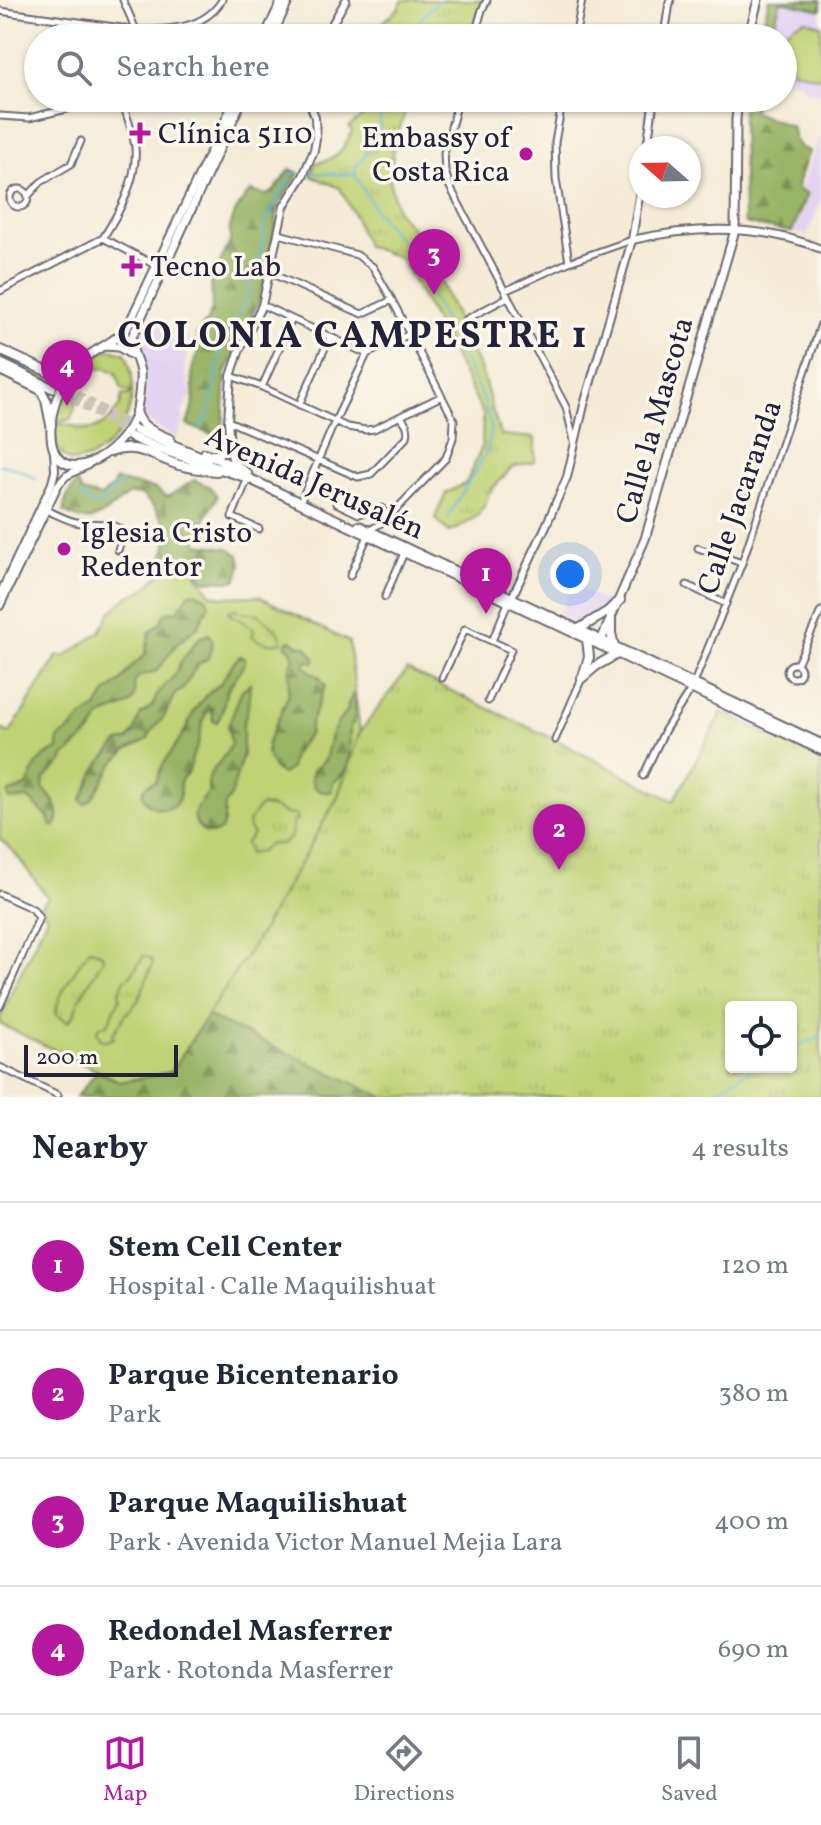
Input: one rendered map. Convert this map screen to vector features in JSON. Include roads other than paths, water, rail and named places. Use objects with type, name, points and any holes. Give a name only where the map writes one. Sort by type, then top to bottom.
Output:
[{"type":"main road","points":[[271,24],[282,0]]},
{"type":"main road","points":[[278,24],[289,0]]},
{"type":"main road","points":[[752,24],[758,0]]},
{"type":"main road","points":[[229,112],[127,328],[120,336],[92,352],[62,385],[54,406],[51,437],[54,450],[67,463],[88,465],[121,448],[136,449],[191,468],[245,475]]},
{"type":"main road","points":[[110,452],[130,428],[140,392],[140,372],[131,342],[135,328],[236,112]]},
{"type":"main road","name":"Calle la Mascota","points":[[601,643],[654,512],[735,230],[737,112]]},
{"type":"main road","points":[[102,347],[119,347],[134,356]]},
{"type":"main road","points":[[0,352],[53,374],[79,364]]},
{"type":"main road","points":[[0,352],[54,385],[0,363]]},
{"type":"main road","points":[[0,370],[41,390],[51,425]]},
{"type":"main road","points":[[136,411],[139,421],[148,429],[245,475]]},
{"type":"main road","name":"Avenida Jerusalén","points":[[134,433],[160,449],[245,475],[302,498],[404,553],[579,629],[601,643],[821,747]]},
{"type":"main road","name":"Avenida Jerusalén","points":[[245,475],[601,643]]},
{"type":"main road","points":[[579,629],[620,600]]},
{"type":"main road","points":[[582,678],[616,650],[611,620]]},
{"type":"main road","points":[[582,678],[589,657],[587,639]]},
{"type":"street","points":[[123,0],[133,24]]},
{"type":"street","points":[[193,24],[214,12],[222,0]]},
{"type":"street","points":[[332,24],[346,0]]},
{"type":"street","points":[[478,24],[487,0]]},
{"type":"street","points":[[578,24],[582,0]]},
{"type":"street","points":[[666,24],[670,0]]},
{"type":"street","points":[[0,11],[93,24]]},
{"type":"street","points":[[0,116],[29,118],[54,112]]},
{"type":"street","points":[[0,291],[103,238],[133,175],[135,147],[125,112]]},
{"type":"street","points":[[259,529],[232,517],[245,475],[233,462],[229,435],[231,376],[240,349],[262,305],[284,206],[303,176],[314,150],[313,112]]},
{"type":"street","points":[[455,112],[444,153],[450,187],[566,407],[575,442]]},
{"type":"street","points":[[560,112],[555,142],[556,179],[569,262]]},
{"type":"street","points":[[649,136],[652,112]]},
{"type":"street","points":[[0,198],[10,199],[15,206],[26,204],[28,196],[41,182],[71,164],[81,141]]},
{"type":"street","points":[[10,199],[16,190],[22,190],[28,196]]},
{"type":"street","points":[[492,641],[567,477],[584,405],[632,240],[637,208]]},
{"type":"street","points":[[470,337],[464,322],[507,294],[569,262],[632,240],[679,231],[735,230],[780,236],[818,246]]},
{"type":"street","points":[[279,234],[357,255],[373,267],[454,420],[453,438],[446,458],[389,517],[369,533],[350,576]]},
{"type":"street","points":[[103,238],[157,266]]},
{"type":"street","points":[[270,273],[362,314],[392,300]]},
{"type":"street","points":[[262,305],[367,354]]},
{"type":"street","points":[[262,387],[292,319]]},
{"type":"street","name":"Calle Jacaranda","points":[[643,776],[665,730],[692,686],[726,604],[821,324]]},
{"type":"street","points":[[302,498],[367,354],[410,334]]},
{"type":"street","points":[[299,405],[330,337]]},
{"type":"street","points":[[231,376],[262,387],[347,427],[366,430],[401,417],[442,396]]},
{"type":"street","points":[[566,407],[575,411],[584,405]]},
{"type":"street","points":[[228,421],[358,477],[371,474],[407,437],[407,424],[401,417]]},
{"type":"street","points":[[204,453],[221,453],[229,435]]},
{"type":"street","points":[[0,606],[52,483],[54,450]]},
{"type":"street","points":[[0,594],[64,477],[88,465]]},
{"type":"street","points":[[336,503],[359,514],[382,508],[389,517]]},
{"type":"street","points":[[46,510],[78,523],[106,523],[121,529],[123,535],[118,550]]},
{"type":"street","points":[[698,548],[742,563]]},
{"type":"street","points":[[385,597],[404,553]]},
{"type":"street","points":[[0,573],[11,577]]},
{"type":"street","points":[[687,585],[726,604]]},
{"type":"street","points":[[797,664],[821,611]]},
{"type":"street","points":[[442,678],[465,629],[511,650],[488,701]]},
{"type":"street","name":"Calle la Mascota","points":[[555,740],[601,643]]},
{"type":"street","points":[[0,894],[35,910],[39,916],[0,1006]]},
{"type":"street","points":[[0,1067],[58,1095]]},
{"type":"waterway","points":[[417,24],[438,0]]},
{"type":"waterway","points":[[380,112],[379,141],[356,166],[355,175],[377,213],[409,251],[485,403],[491,428],[487,451],[448,517]]},
{"type":"waterway","points":[[198,428],[207,419],[210,409],[226,331],[248,297],[266,222],[291,173],[299,173]]},
{"type":"waterway","points":[[309,173],[355,175]]},
{"type":"waterway","points":[[0,465],[15,468],[36,479]]},
{"type":"waterway","points":[[81,496],[94,505],[104,501],[121,481]]},
{"type":"waterway","points":[[797,1046],[821,1037]]},
{"type":"waterway","points":[[696,1097],[721,1088],[745,1073]]},
{"type":"tunnel","points":[[56,382],[136,429]]},
{"type":"tunnel","points":[[52,388],[130,436]]},
{"type":"place","name":"Clínica 5110","points":[[140,133]]},
{"type":"place","name":"Embassy of Costa Rica","points":[[526,154]]},
{"type":"place","name":"Tecno Lab","points":[[132,266]]},
{"type":"place","name":"Parque Maquilishuat","points":[[434,295]]},
{"type":"place","name":"Redondel Masferrer","points":[[67,406]]},
{"type":"place","name":"Iglesia Cristo Redentor","points":[[64,549]]},
{"type":"place","name":"Stem Cell Center","points":[[486,614]]},
{"type":"place","name":"Parque Bicentenario","points":[[559,870]]},
{"type":"district","name":"COLONIA CAMPESTRE 1","points":[[353,334]]}]
